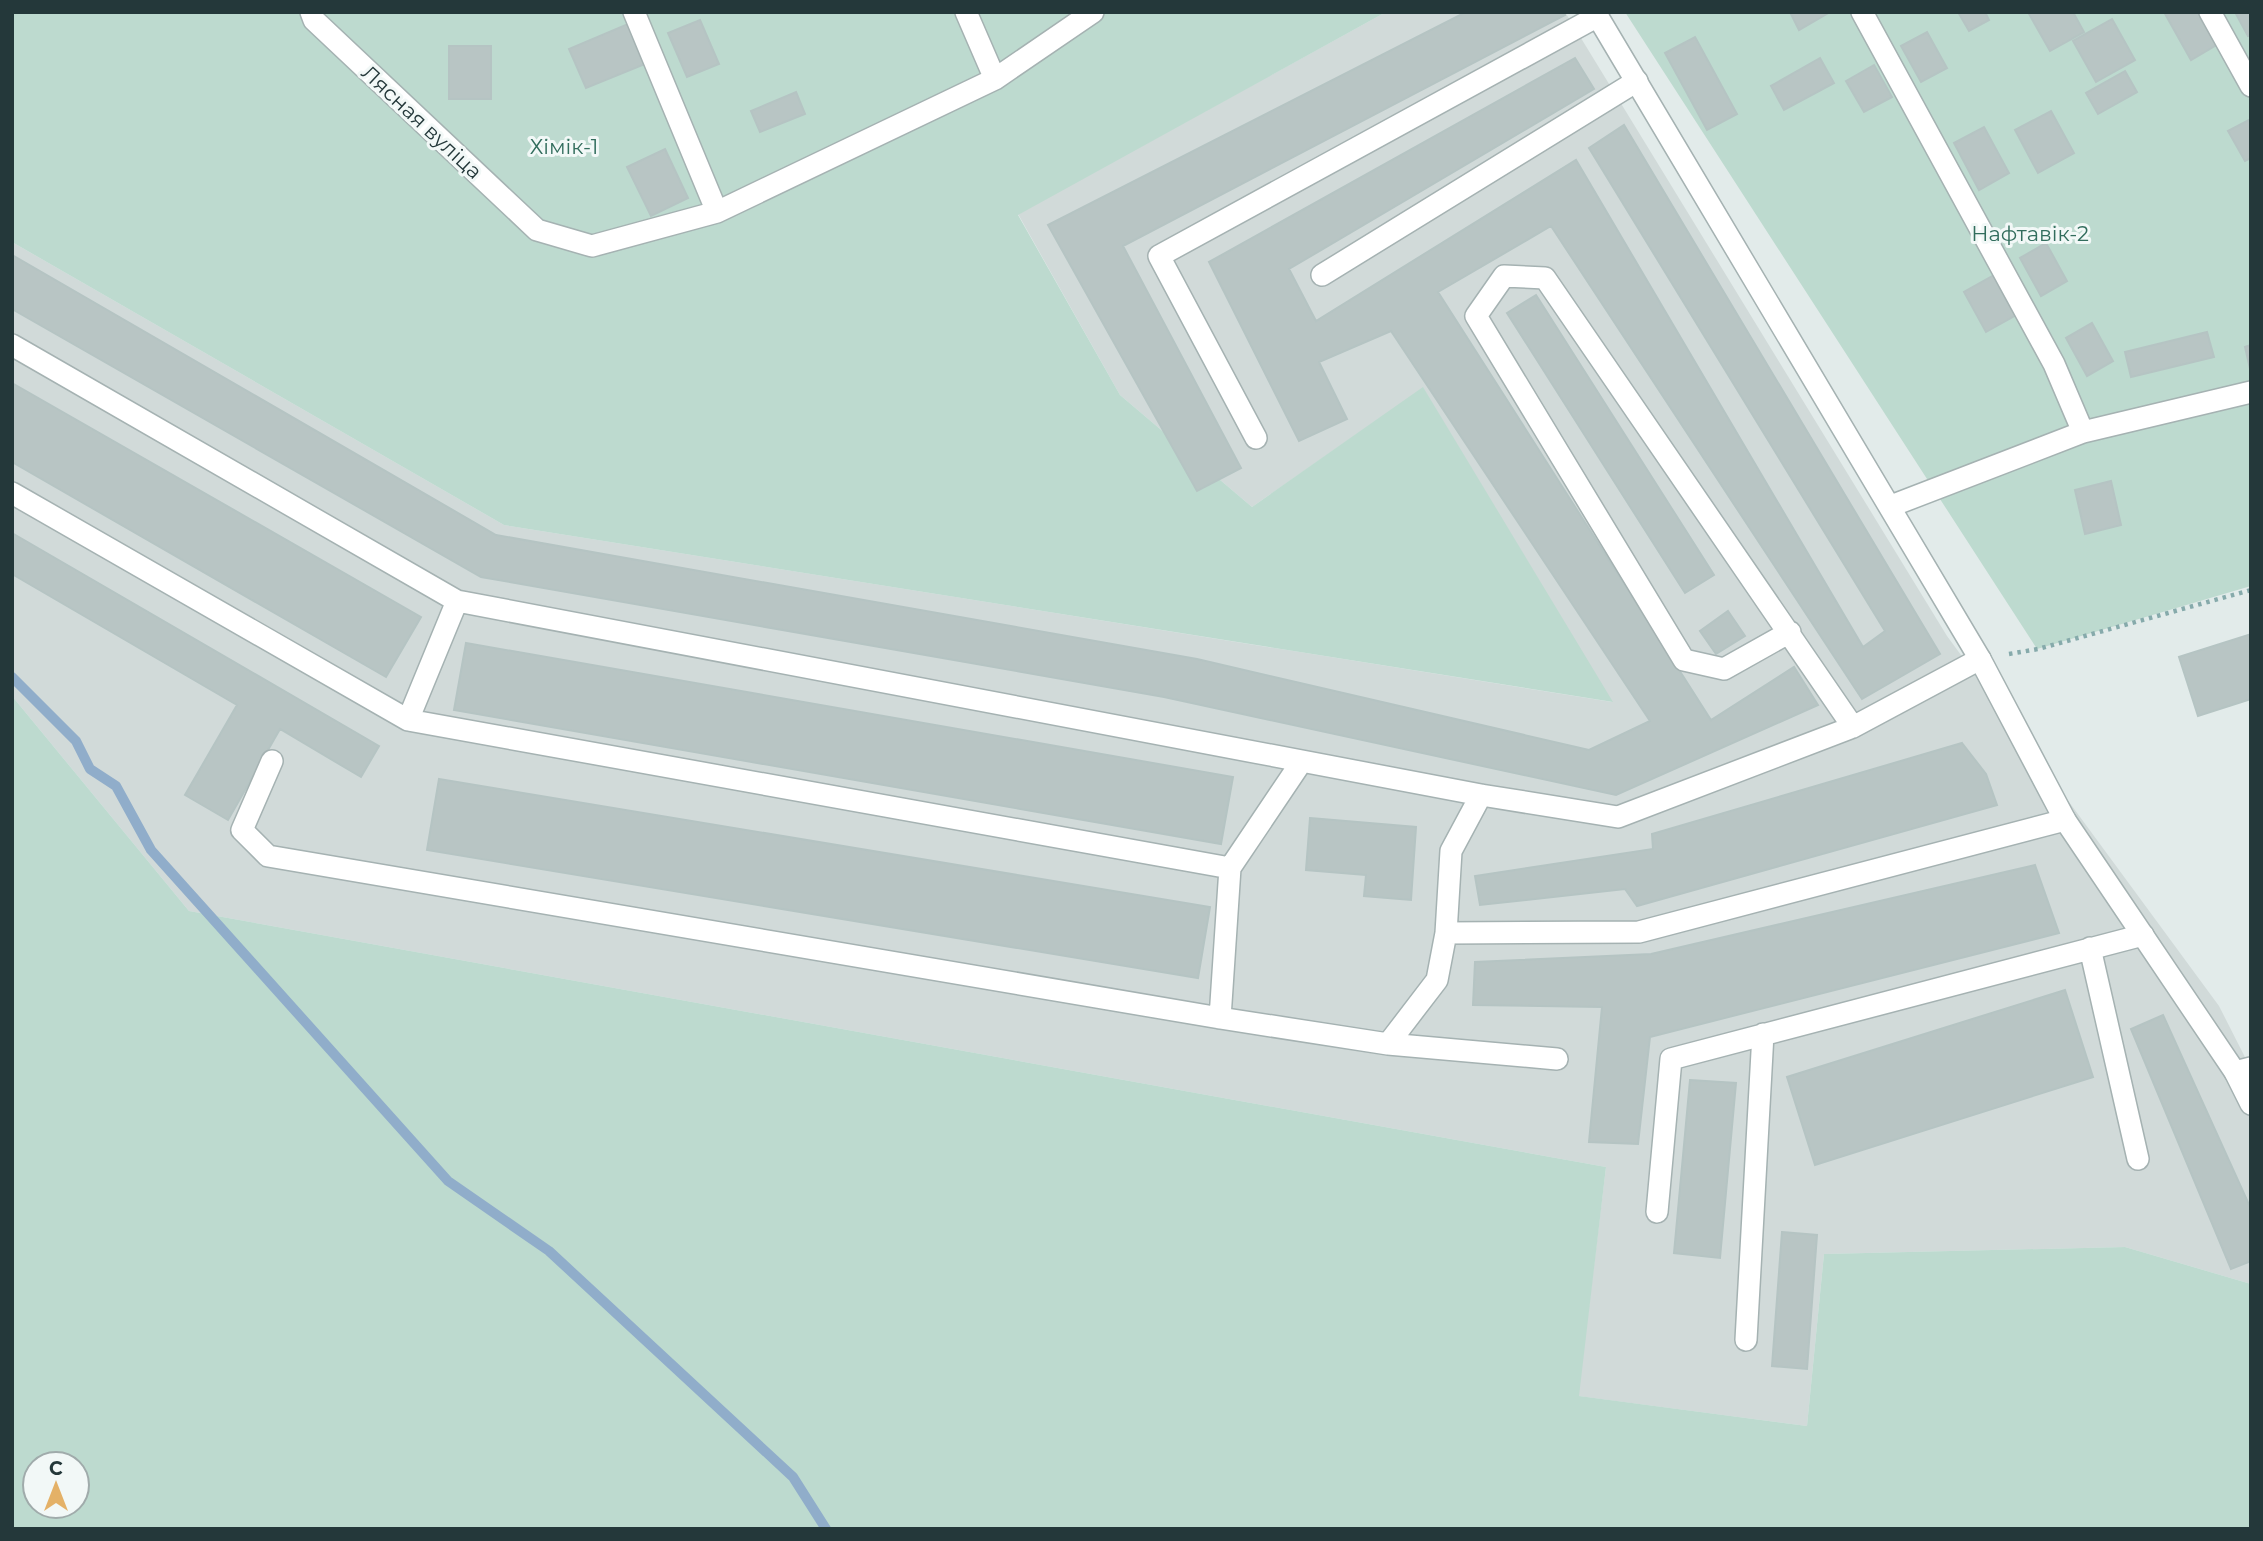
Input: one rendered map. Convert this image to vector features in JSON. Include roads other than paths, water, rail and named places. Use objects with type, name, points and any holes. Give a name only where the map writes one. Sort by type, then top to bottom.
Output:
[{"type":"street","name":"Лясная вуліца","points":[[311,12],[314,20],[537,230],[592,246],[717,212]]},
{"type":"street","points":[[634,12],[717,212],[995,79],[1093,12]]},
{"type":"street","points":[[966,12],[995,79]]},
{"type":"street","points":[[1862,12],[2054,364],[2083,432]]},
{"type":"street","points":[[2210,12],[2251,86]]},
{"type":"street","points":[[1256,438],[1159,256],[1596,14],[1891,506],[1980,659],[2065,820],[2143,935],[2243,1070],[2251,1104]]},
{"type":"street","points":[[1322,275],[1637,81]]},
{"type":"street","points":[[1790,632],[1724,668],[1684,660],[1476,316],[1504,276],[1545,278],[1790,632],[1853,727]]},
{"type":"street","points":[[12,345],[457,601],[1481,795],[1618,817],[1853,727],[1980,659]]},
{"type":"street","points":[[1891,506],[2083,432],[2251,391]]},
{"type":"street","points":[[12,493],[408,720],[1230,868]]},
{"type":"street","points":[[408,720],[457,601]]},
{"type":"street","points":[[272,761],[242,830],[268,856],[1220,1018],[1388,1044],[1557,1059]]},
{"type":"street","points":[[1220,1018],[1230,868],[1302,761]]},
{"type":"street","points":[[1388,1044],[1437,980],[1447,933],[1451,851],[1481,795]]},
{"type":"street","points":[[1447,933],[1639,932],[2065,820]]},
{"type":"street","points":[[1657,1212],[1671,1059],[2143,935]]},
{"type":"street","points":[[2090,948],[2138,1159]]},
{"type":"street","points":[[1746,1340],[1763,1034]]},
{"type":"waterway","points":[[12,677],[76,741],[90,769],[116,786],[151,850],[448,1181],[549,1251],[793,1477],[826,1529]]},
{"type":"park label","name":"Хімік-1","points":[[564,146]]},
{"type":"park label","name":"Нафтавік-2","points":[[2030,233]]}]
